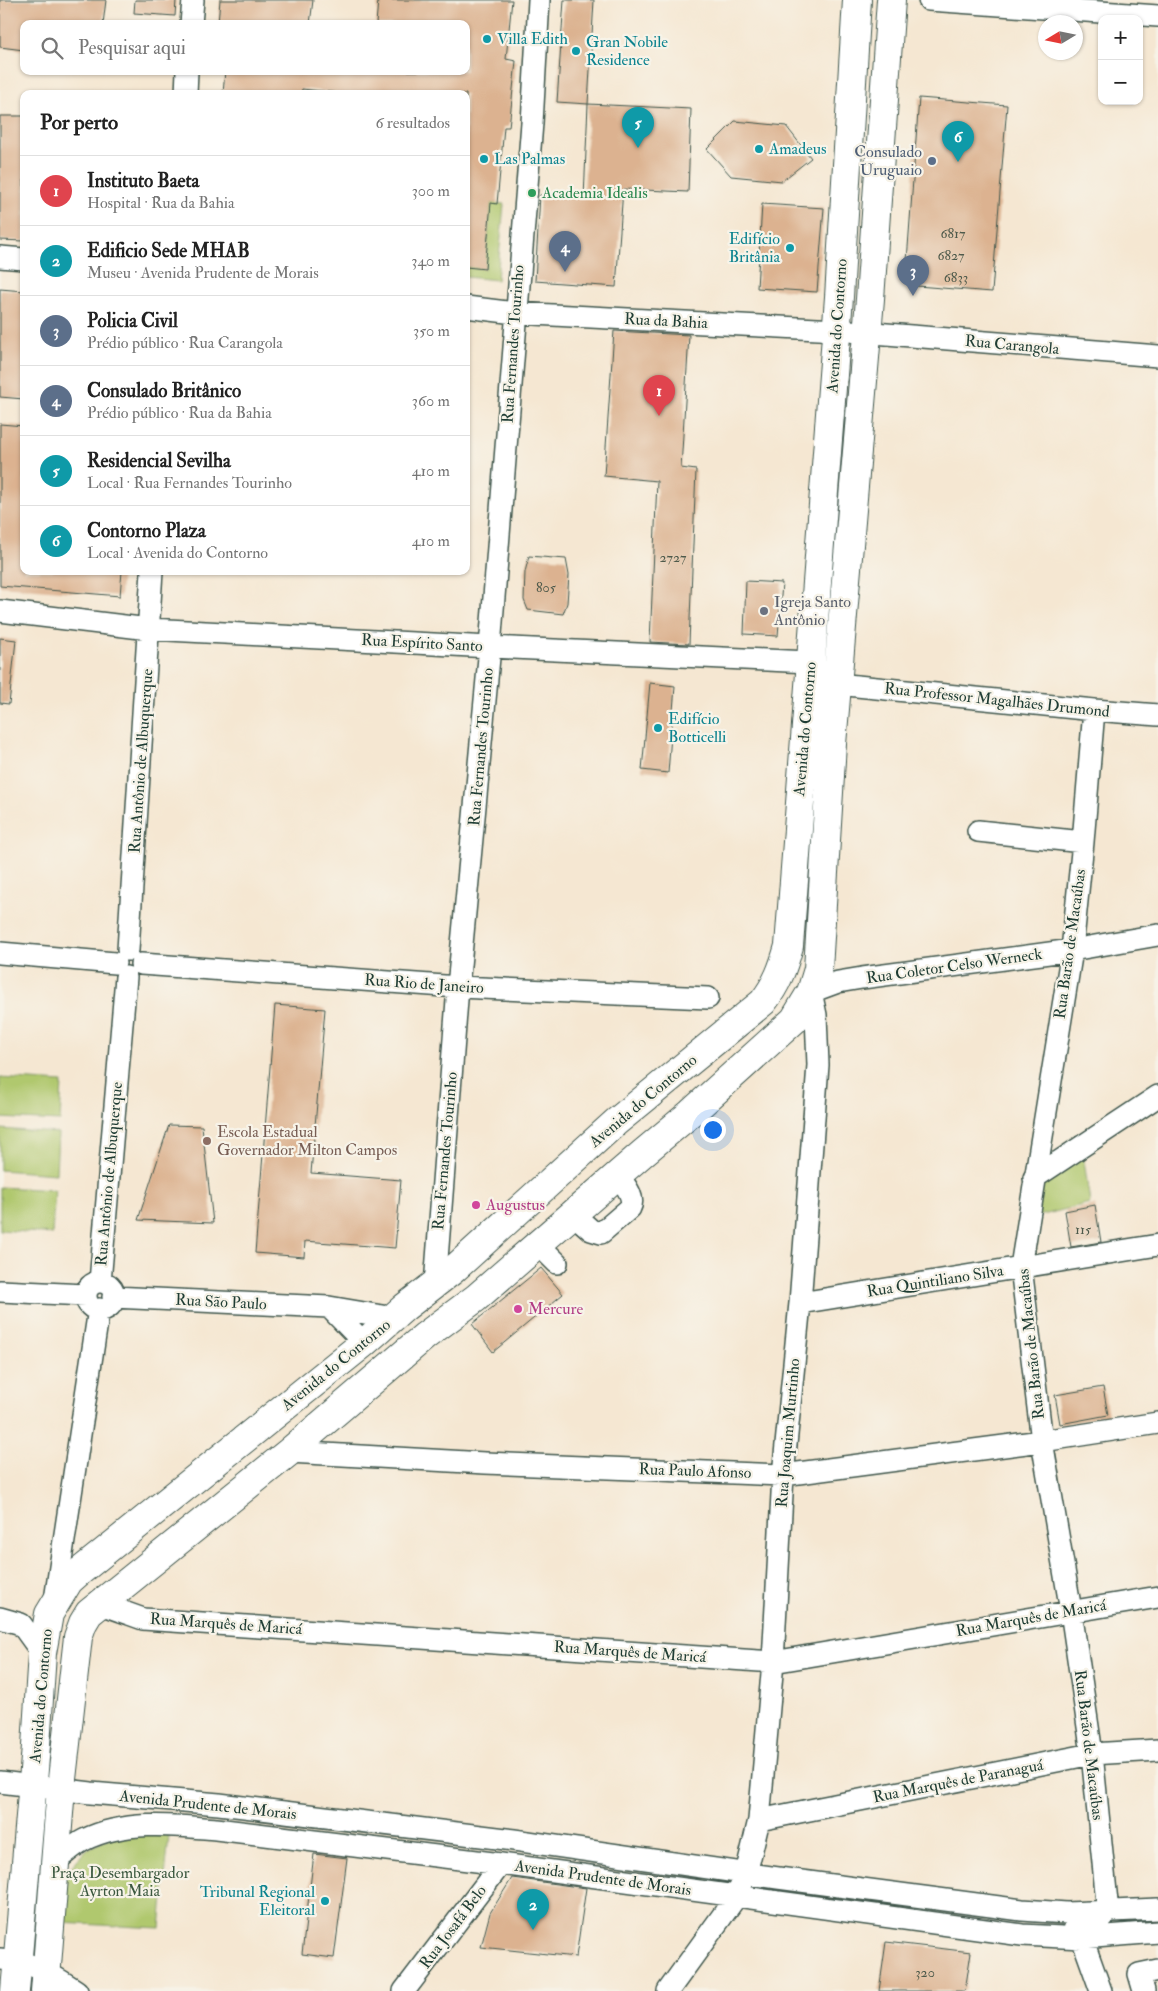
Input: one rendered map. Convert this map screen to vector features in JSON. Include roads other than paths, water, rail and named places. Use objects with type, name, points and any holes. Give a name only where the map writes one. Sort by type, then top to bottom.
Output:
[{"type":"main road","name":"Avenida do Contorno","points":[[15,1991],[9,1959],[32,1784],[42,1652],[49,1614],[69,1581],[364,1343],[405,1307],[435,1285],[616,1122],[764,1002],[782,972],[788,946],[812,653],[836,330],[857,0]]},
{"type":"main road","name":"Avenida do Contorno","points":[[46,1981],[61,1788],[78,1637],[86,1618],[100,1604],[288,1452],[425,1336],[476,1298],[618,1175],[692,1114],[794,1020],[811,992],[818,969],[837,684],[870,298],[891,0]]},
{"type":"main road","points":[[788,946],[811,992]]},
{"type":"street","points":[[191,20],[193,0]]},
{"type":"street","name":"Rua Fernandes Tourinho","points":[[435,1285],[458,987],[490,647],[532,123],[539,0]]},
{"type":"street","points":[[929,0],[1158,16]]},
{"type":"street","points":[[186,90],[187,75]]},
{"type":"street","points":[[0,257],[20,259]]},
{"type":"street","name":"Rua da Bahia","points":[[470,307],[516,313],[836,330],[866,334]]},
{"type":"street","name":"Rua Carangola","points":[[866,334],[1158,356]]},
{"type":"street","name":"Rua Antônio de Albuquerque","points":[[54,1605],[100,1296],[128,964],[152,575]]},
{"type":"street","name":"Rua Espírito Santo","points":[[0,611],[149,628],[810,662]]},
{"type":"street","points":[[810,662],[837,684]]},
{"type":"street","name":"Rua Professor Magalhães Drumond","points":[[837,684],[1158,715]]},
{"type":"street","name":"Rua Barão de Macaúbas","points":[[1094,710],[1084,842],[1072,950],[1021,1267],[1042,1442],[1071,1611],[1092,1754],[1108,1912]]},
{"type":"street","points":[[978,831],[1084,842]]},
{"type":"street","name":"Rua Coletor Celso Werneck","points":[[811,992],[838,982],[862,978],[1072,950],[1158,935]]},
{"type":"street","name":"Rua Rio de Janeiro","points":[[0,954],[458,987],[708,998]]},
{"type":"street","name":"Rua Joaquim Murtinho","points":[[668,1991],[736,1897],[746,1874],[759,1820],[773,1662],[783,1475],[800,1303],[818,1065],[816,1015],[811,992]]},
{"type":"street","points":[[1034,1178],[1158,1096]]},
{"type":"street","points":[[538,1244],[557,1263]]},
{"type":"street","name":"Rua Quintiliano Silva","points":[[800,1303],[1158,1244]]},
{"type":"street","name":"Rua São Paulo","points":[[0,1291],[330,1307],[394,1318]]},
{"type":"street","points":[[330,1307],[364,1343]]},
{"type":"street","name":"Rua Paulo Afonso","points":[[288,1452],[485,1463],[783,1475],[1042,1442],[1158,1423]]},
{"type":"street","name":"Rua Marquês de Maricá","points":[[100,1604],[143,1619],[773,1662],[1158,1597]]},
{"type":"street","points":[[2,1619],[21,1624],[42,1652]]},
{"type":"street","name":"Rua Marquês de Paranaguá","points":[[759,1820],[1092,1754],[1158,1750]]},
{"type":"street","name":"Avenida Prudente de Morais","points":[[0,1782],[32,1784],[91,1793],[219,1804],[514,1840],[746,1874],[1022,1910],[1067,1913],[1158,1908]]},
{"type":"street","name":"Avenida Prudente de Morais","points":[[56,1861],[83,1840],[116,1829],[172,1825],[216,1828],[501,1864],[1022,1936],[1082,1938],[1158,1932]]},
{"type":"street","name":"Rua Josafá Belo","points":[[404,1991],[501,1864]]},
{"type":"street","points":[[1082,1938],[1108,1912]]},
{"type":"street","points":[[1067,1913],[1082,1938],[1101,1991]]},
{"type":"street","points":[[9,1959],[46,1981],[77,1991]]},
{"type":"street","points":[[1144,1991],[1139,1974],[1158,1970]]},
{"type":"place","name":"Villa Edith","points":[[487,39]]},
{"type":"place","name":"Gran Nobile Residence","points":[[576,51]]},
{"type":"place","name":"Residencial Sevilha","points":[[638,148]]},
{"type":"place","name":"Amadeus","points":[[759,149]]},
{"type":"place","name":"Las Palmas","points":[[484,159]]},
{"type":"place","name":"Consulado Uruguaio","points":[[932,161]]},
{"type":"place","name":"Contorno Plaza","points":[[958,162]]},
{"type":"place","name":"Academia Idealis","points":[[532,193]]},
{"type":"place","name":"Edifício Britânia","points":[[790,248]]},
{"type":"place","name":"Consulado Britânico","points":[[565,272]]},
{"type":"place","name":"Policia Civil","points":[[913,296]]},
{"type":"place","name":"Instituto Baeta","points":[[659,416]]},
{"type":"place","name":"Igreja Santo Antônio","points":[[764,611]]},
{"type":"place","name":"Edifício Botticelli","points":[[658,728]]},
{"type":"place","name":"Escola Estadual Governador Milton Campos","points":[[207,1141]]},
{"type":"place","name":"Augustus","points":[[476,1205]]},
{"type":"place","name":"Mercure","points":[[518,1309]]},
{"type":"place","name":"Tribunal Regional Eleitoral","points":[[325,1901]]},
{"type":"place","name":"Edificio Sede MHAB","points":[[533,1930]]},
{"type":"park label","name":"Praça Desembargador Ayrton Maia","points":[[120,1882]]}]
